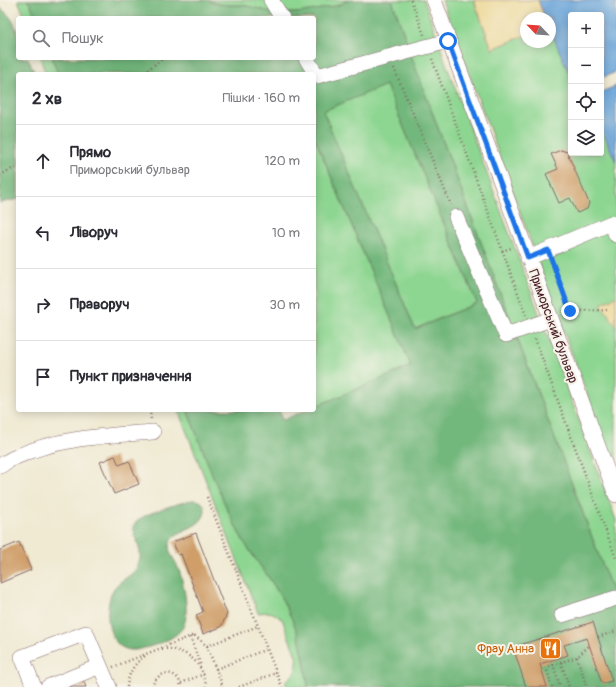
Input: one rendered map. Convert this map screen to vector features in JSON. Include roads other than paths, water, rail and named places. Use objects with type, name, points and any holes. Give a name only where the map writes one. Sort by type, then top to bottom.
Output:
[{"type":"street","points":[[271,0],[281,16]]},
{"type":"street","name":"Приморський бульвар","points":[[434,0],[616,495]]},
{"type":"street","points":[[316,80],[448,41]]},
{"type":"street","points":[[307,60],[312,72]]},
{"type":"street","points":[[456,217],[506,335],[551,319]]},
{"type":"street","points":[[528,258],[611,223],[616,235]]},
{"type":"street","points":[[0,466],[15,457],[46,446],[86,438],[153,432]]},
{"type":"street","points":[[562,615],[616,598]]},
{"type":"street","points":[[34,687],[22,657],[86,633],[109,687]]},
{"type":"street","points":[[48,687],[101,669]]},
{"type":"water","points":[[538,0],[616,0],[616,72],[604,77],[604,12],[568,12],[568,71],[556,43],[556,12],[543,12]]},
{"type":"water","points":[[616,86],[616,162],[604,135],[604,91]]},
{"type":"place","name":"Фрау Анна","points":[[550,648]]}]
